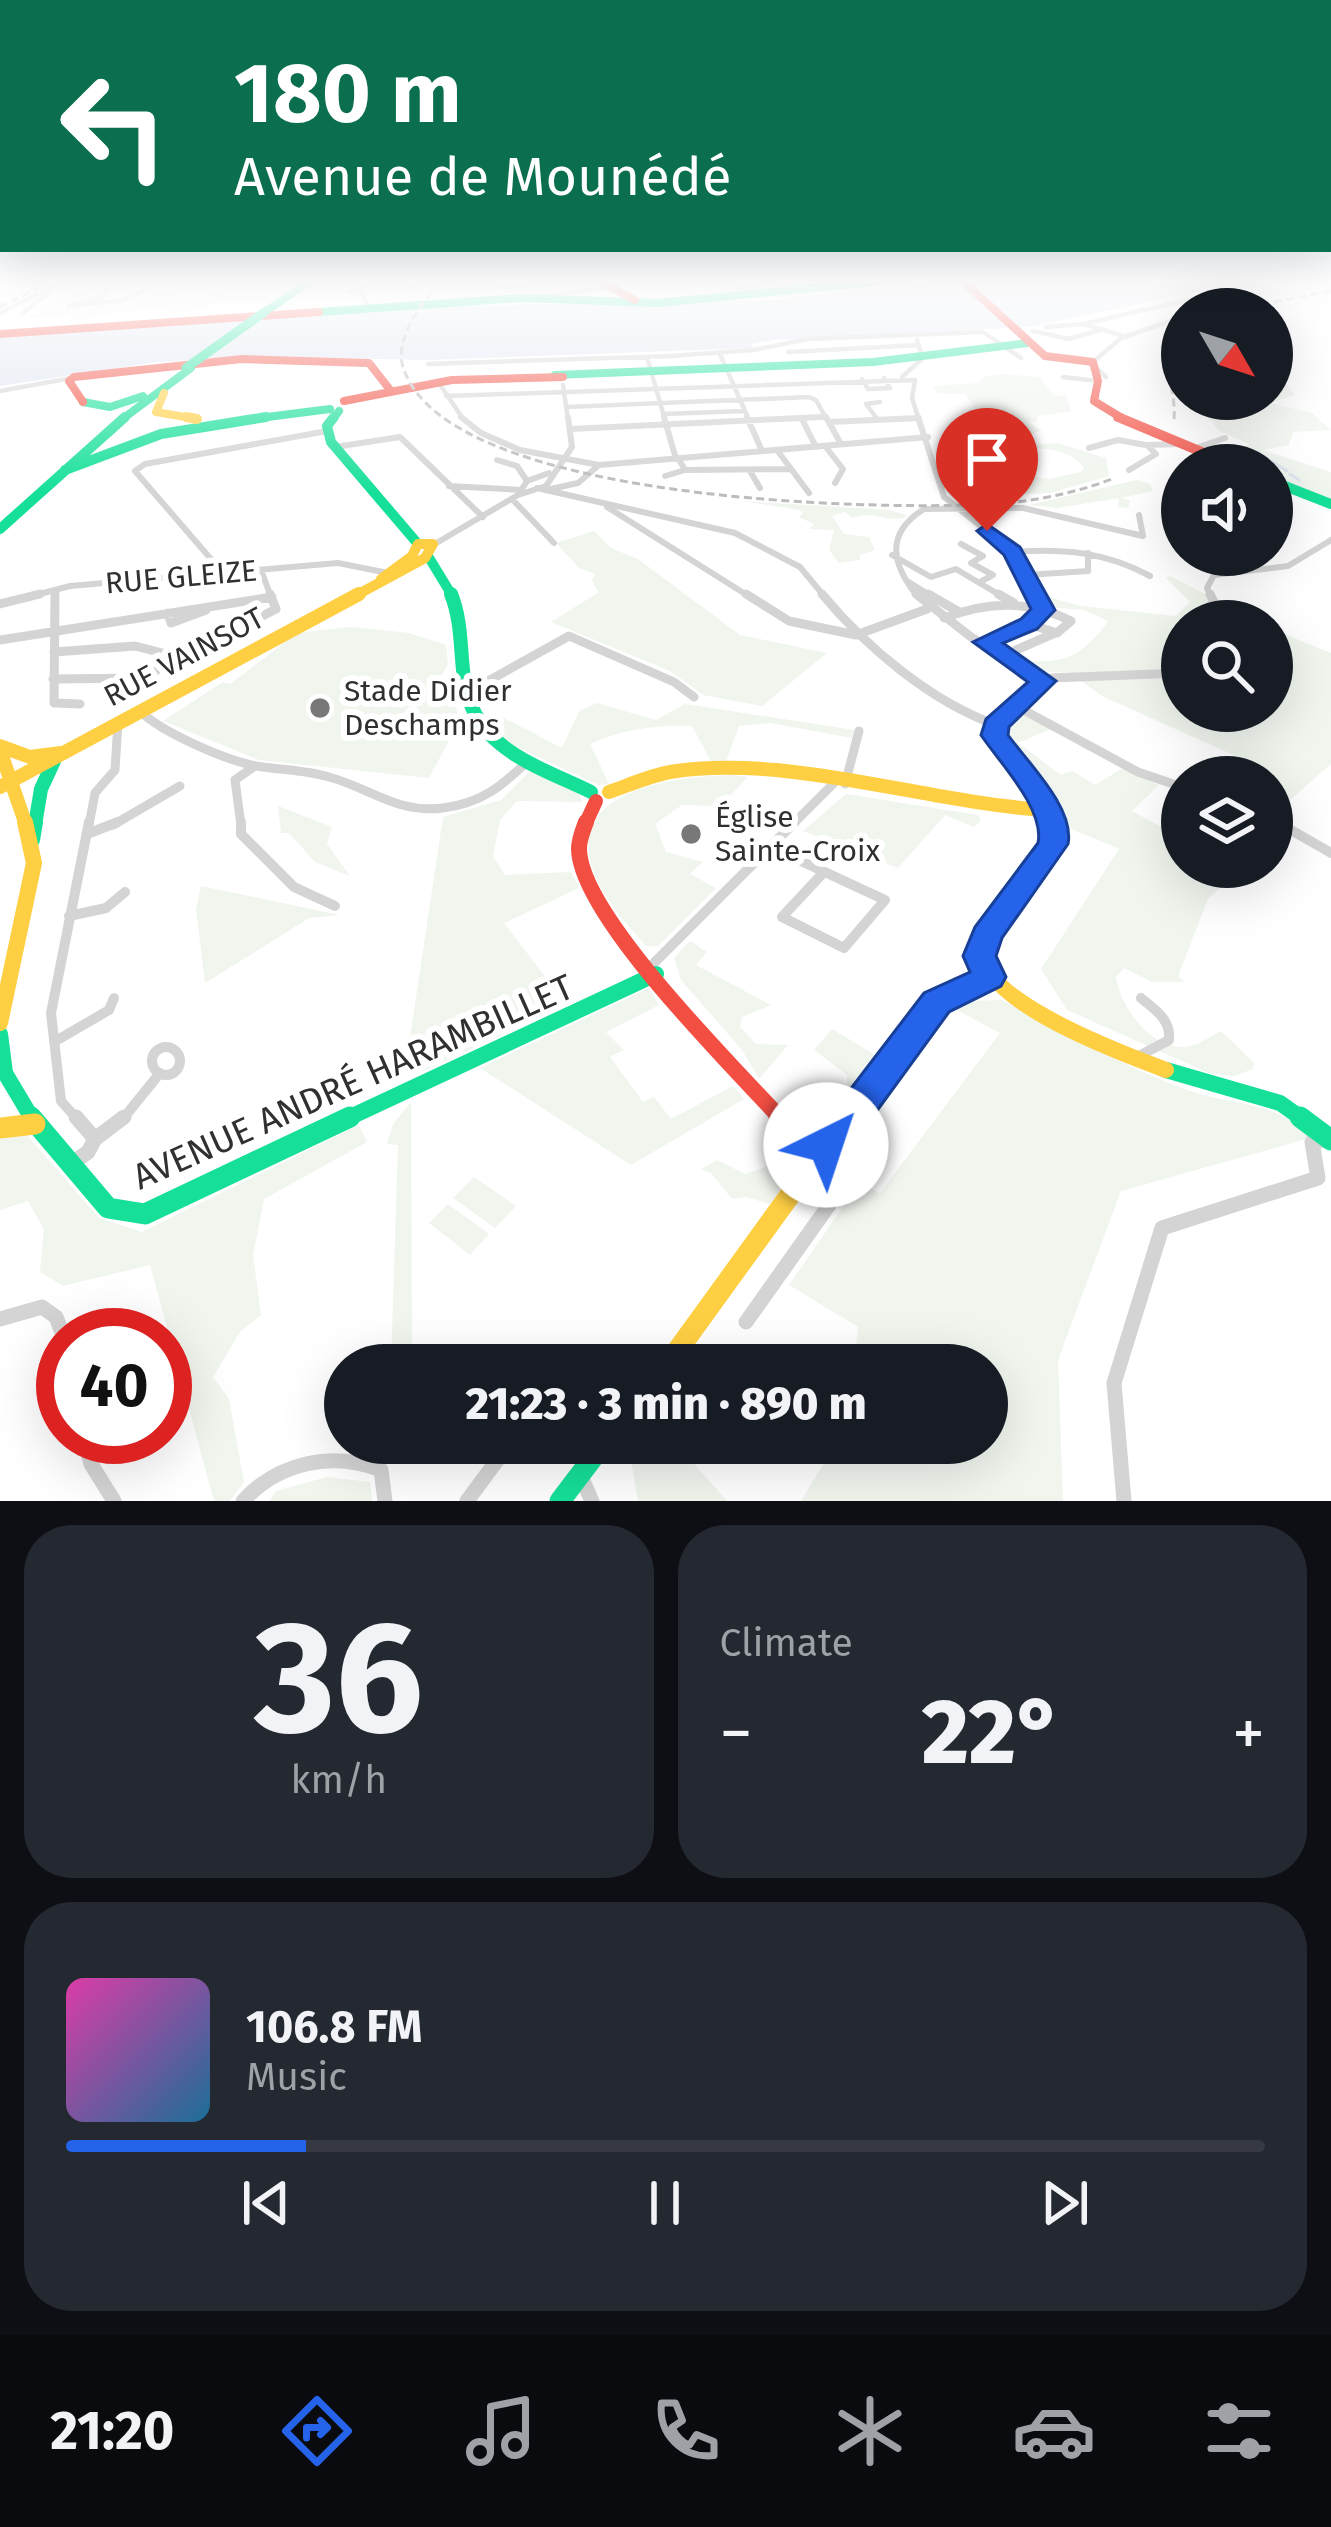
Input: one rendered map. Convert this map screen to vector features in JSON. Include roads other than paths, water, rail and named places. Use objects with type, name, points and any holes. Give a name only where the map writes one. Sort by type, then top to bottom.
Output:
[{"type":"main road","points":[[0,526],[116,419],[212,352]]},
{"type":"main road","points":[[65,470],[134,439],[340,406],[383,389],[444,393],[461,379],[651,372],[722,360],[924,352]]},
{"type":"main road","points":[[1039,352],[1056,366],[1097,365],[1095,405],[1181,444]]},
{"type":"main road","points":[[116,419],[83,402],[71,381],[100,373],[316,358],[369,363],[379,371],[383,389]]},
{"type":"main road","points":[[83,402],[97,407],[120,405],[178,376]]},
{"type":"main road","points":[[178,376],[155,406],[159,415],[188,419],[259,416]]},
{"type":"main road","points":[[0,526],[110,428],[178,376]]},
{"type":"main road","points":[[340,406],[327,431],[335,447],[448,581],[466,629],[470,708],[486,734],[599,795],[671,772],[719,769],[1007,812],[1046,810],[1055,833],[1053,844],[986,936],[980,956],[989,977],[1019,998],[1182,1076],[1276,1098],[1312,1120],[1328,1140]]},
{"type":"main road","points":[[1293,489],[1331,504]]},
{"type":"main road","name":"RUE VAINSOT","points":[[5,784],[255,649],[421,548]]},
{"type":"main road","points":[[32,841],[5,784],[0,748],[30,757],[62,752]]},
{"type":"main road","points":[[0,1023],[34,863],[38,782],[62,752]]},
{"type":"main road","points":[[599,795],[578,840],[582,875],[604,914],[794,1135]]},
{"type":"main road","name":"AVENUE ANDRÉ HARAMBILLET","points":[[0,1034],[5,1073],[35,1124],[108,1208],[145,1214],[653,971]]},
{"type":"main road","points":[[822,1136],[824,1154],[815,1161],[803,1160],[790,1147],[794,1135],[804,1130],[822,1136],[847,1123],[936,1003],[989,977]]},
{"type":"main road","points":[[0,1128],[35,1124]]},
{"type":"main road","points":[[682,1344],[798,1184],[803,1160]]},
{"type":"main road","points":[[560,1501],[588,1464]]},
{"type":"street","points":[[751,352],[722,360],[762,451]]},
{"type":"street","points":[[787,352],[806,381]]},
{"type":"street","points":[[1097,365],[1111,352]]},
{"type":"street","points":[[902,377],[919,354]]},
{"type":"street","points":[[428,364],[461,379]]},
{"type":"street","points":[[1056,366],[1066,386]]},
{"type":"street","points":[[685,470],[677,459],[651,372],[733,385],[862,379],[868,389],[890,388],[884,378],[915,381],[912,398],[943,494],[958,512],[1013,552],[1043,610]]},
{"type":"street","points":[[421,548],[535,488],[565,458],[570,429],[561,375]]},
{"type":"street","points":[[0,391],[71,381]]},
{"type":"street","points":[[444,393],[462,418],[486,434],[599,466],[928,437]]},
{"type":"street","points":[[567,407],[812,398],[842,444]]},
{"type":"street","points":[[878,420],[866,404],[880,402]]},
{"type":"street","points":[[663,414],[744,411]]},
{"type":"street","points":[[570,429],[802,418],[920,418]]},
{"type":"street","points":[[802,418],[843,469],[835,483]]},
{"type":"street","points":[[223,573],[135,471],[145,464],[327,431]]},
{"type":"street","points":[[335,447],[400,437],[482,518]]},
{"type":"street","points":[[1196,444],[1226,438]]},
{"type":"street","points":[[1089,448],[1118,440],[1161,445]]},
{"type":"street","points":[[1129,470],[1156,454],[1146,445]]},
{"type":"street","points":[[777,450],[808,494]]},
{"type":"street","points":[[497,460],[518,467],[535,488],[554,543]]},
{"type":"street","points":[[449,486],[535,488],[578,483],[599,466]]},
{"type":"street","points":[[665,476],[685,470],[791,469]]},
{"type":"street","points":[[750,470],[760,488]]},
{"type":"street","points":[[716,485],[717,472]]},
{"type":"street","points":[[535,488],[619,510],[728,530],[797,565],[856,634],[968,715],[996,724]]},
{"type":"street","points":[[1139,515],[1142,536],[1023,508],[919,510],[894,540],[891,555],[927,609],[1043,681],[1161,674]]},
{"type":"street","points":[[619,510],[789,621],[856,634],[927,609]]},
{"type":"street","points":[[968,518],[977,510]]},
{"type":"street","points":[[1213,600],[1207,588],[1214,575],[1288,566],[1331,540]]},
{"type":"street","points":[[961,544],[983,556],[970,563],[993,575],[980,582]]},
{"type":"street","points":[[1013,552],[1088,553],[1124,560],[1150,576]]},
{"type":"street","points":[[1027,575],[1088,571],[1088,553]]},
{"type":"street","points":[[891,555],[931,577],[954,568],[1016,603]]},
{"type":"street","name":"RUE GLEIZE","points":[[0,604],[56,591],[338,563],[374,577]]},
{"type":"street","points":[[122,688],[276,609],[261,570]]},
{"type":"street","points":[[904,580],[959,612]]},
{"type":"street","points":[[56,591],[54,703],[80,704]]},
{"type":"street","points":[[1016,603],[1034,593]]},
{"type":"street","points":[[0,640],[168,613],[171,623],[190,620],[216,605],[272,597]]},
{"type":"street","points":[[944,618],[985,603],[1016,603],[1071,621],[1057,633],[1016,650]]},
{"type":"street","points":[[985,642],[1029,624],[1043,610]]},
{"type":"street","points":[[1029,624],[1057,633]]},
{"type":"street","points":[[227,634],[255,649]]},
{"type":"street","points":[[467,687],[487,682],[569,636],[674,682],[694,697]]},
{"type":"street","points":[[54,652],[85,646],[158,647],[182,658]]},
{"type":"street","points":[[53,680],[141,678]]},
{"type":"street","points":[[1043,681],[996,724],[994,735],[1046,810]]},
{"type":"street","points":[[1016,706],[1057,722],[1068,733],[1161,781]]},
{"type":"street","points":[[140,711],[153,724],[249,764],[320,774],[382,801],[434,809],[500,792],[529,760]]},
{"type":"street","points":[[94,1139],[61,1101],[53,1042],[54,985],[97,788],[115,770],[118,722]]},
{"type":"street","points":[[653,971],[770,847],[838,785],[859,731]]},
{"type":"street","points":[[249,764],[235,780],[241,834],[294,887],[335,906]]},
{"type":"street","points":[[87,834],[106,829],[180,786]]},
{"type":"street","points":[[1293,831],[1327,851]]},
{"type":"street","points":[[770,847],[885,900],[844,948],[782,917],[824,872]]},
{"type":"street","points":[[69,916],[106,908],[125,892]]},
{"type":"street","points":[[53,1042],[110,1010],[114,998]]},
{"type":"street","points":[[1138,1056],[1169,1040],[1171,1031],[1168,1022],[1141,998]]},
{"type":"street","points":[[71,1164],[88,1152],[94,1139],[116,1129],[131,1103],[160,1073]]},
{"type":"street","points":[[1124,1501],[1114,1383],[1162,1228],[1318,1178],[1312,1142],[1328,1140]]},
{"type":"street","points":[[746,1322],[829,1204],[836,1178],[824,1154]]},
{"type":"street","points":[[0,1318],[36,1309]]},
{"type":"street","points":[[242,1501],[291,1466],[325,1462],[358,1462],[381,1470],[385,1501]]},
{"type":"street","points":[[91,1464],[114,1501]]},
{"type":"street","points":[[467,1501],[494,1464]]},
{"type":"street","points":[[580,1475],[592,1501]]},
{"type":"waterway","points":[[1293,476],[1299,480]]},
{"type":"railway","points":[[401,352],[403,367],[435,412],[496,446],[576,471],[668,488],[763,499],[933,506],[1038,499],[1115,478]]},
{"type":"place","name":"Stade Didier Deschamps","points":[[320,708]]},
{"type":"place","name":"Église Sainte-Croix","points":[[691,834]]}]
